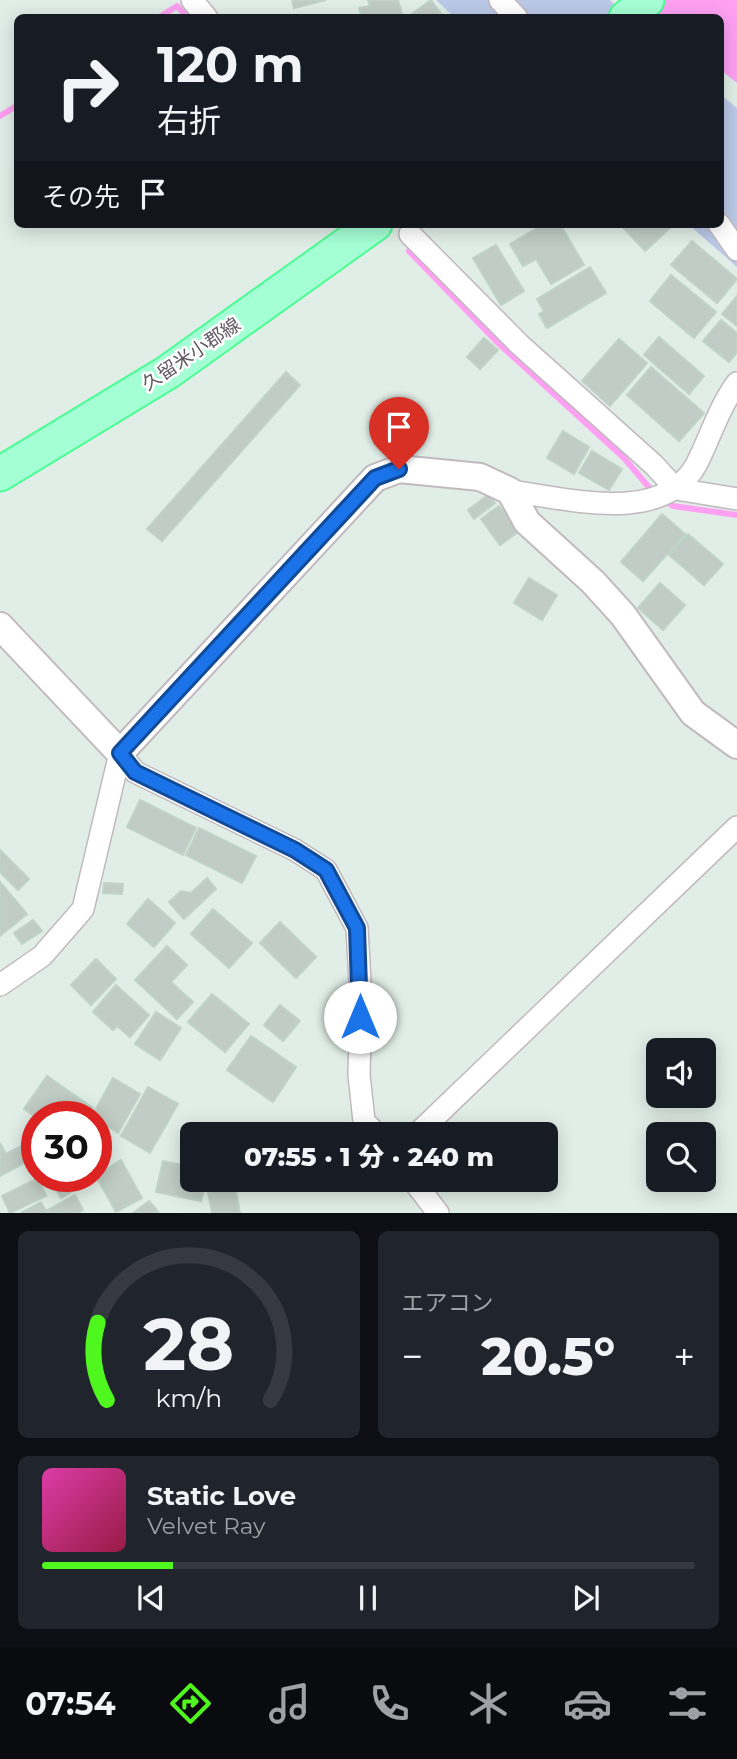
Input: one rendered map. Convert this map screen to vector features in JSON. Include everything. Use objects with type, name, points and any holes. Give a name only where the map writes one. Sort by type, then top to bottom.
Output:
[{"type":"main road","points":[[631,14],[647,0]]},
{"type":"main road","name":"久留米小郡線","points":[[0,474],[168,372],[369,228]]},
{"type":"street","points":[[192,0],[204,14]]},
{"type":"street","points":[[500,0],[513,14]]},
{"type":"street","points":[[722,228],[737,250]]},
{"type":"street","points":[[410,234],[519,344],[654,465],[676,489]]},
{"type":"street","points":[[676,489],[694,468],[737,383]]},
{"type":"street","points":[[0,985],[42,956],[83,909],[120,753],[375,478],[399,469],[480,477],[510,491],[624,505],[676,489],[737,499]]},
{"type":"street","points":[[510,491],[527,522],[593,582],[623,615],[693,713],[737,745]]},
{"type":"street","points":[[0,626],[135,772],[295,850],[326,870],[357,928],[361,999],[359,1075],[365,1122]]},
{"type":"street","points":[[430,1122],[737,827]]},
{"type":"street","points":[[422,1192],[438,1213]]},
{"type":"shaded area","points":[[436,0],[610,0],[625,14],[451,14]]},
{"type":"shaded area","points":[[640,0],[737,0],[737,83],[724,72],[724,14],[655,14]]},
{"type":"shaded area","points":[[724,97],[737,108],[737,267],[693,228],[724,228]]},
{"type":"building","points":[[292,0],[326,0],[294,8]]},
{"type":"building","points":[[368,0],[398,0],[402,14],[361,14],[359,8],[370,6]]},
{"type":"building","points":[[431,0],[441,14],[412,14]]},
{"type":"building","points":[[537,228],[562,228],[584,265],[551,284],[536,259],[523,266],[510,244]]},
{"type":"building","points":[[624,228],[670,228],[645,251]]},
{"type":"building","points":[[692,241],[737,279],[717,303],[671,265]]},
{"type":"building","points":[[496,245],[524,291],[501,305],[473,258]]},
{"type":"building","points":[[590,267],[606,293],[547,328],[539,314],[544,311],[537,299]]},
{"type":"building","points":[[671,275],[716,312],[694,338],[650,301]]},
{"type":"building","points":[[737,296],[737,326],[722,314]]},
{"type":"building","points":[[721,320],[737,333],[737,352],[729,362],[703,341]]},
{"type":"building","points":[[659,337],[704,376],[689,394],[644,355]]},
{"type":"building","points":[[484,338],[498,350],[480,369],[467,357]]},
{"type":"building","points":[[619,339],[647,363],[610,406],[582,381]]},
{"type":"building","points":[[651,367],[704,413],[679,441],[627,395]]},
{"type":"building","points":[[286,372],[300,385],[162,541],[147,529]]},
{"type":"building","points":[[563,431],[589,447],[574,474],[547,458]]},
{"type":"building","points":[[592,451],[622,469],[609,490],[579,473]]},
{"type":"building","points":[[488,495],[495,503],[474,519],[468,510]]},
{"type":"building","points":[[499,506],[518,532],[500,545],[481,519]]},
{"type":"building","points":[[662,514],[685,534],[643,581],[621,562]]},
{"type":"building","points":[[688,534],[723,564],[704,585],[669,555]]},
{"type":"building","points":[[529,578],[557,595],[542,620],[514,603]]},
{"type":"building","points":[[660,583],[685,605],[663,630],[638,608]]},
{"type":"building","points":[[140,800],[196,828],[183,855],[127,827]]},
{"type":"building","points":[[199,828],[256,856],[242,883],[186,855]]},
{"type":"building","points":[[0,850],[29,879],[18,890],[0,872]]},
{"type":"building","points":[[207,878],[216,889],[184,919],[169,902],[181,891],[191,893]]},
{"type":"building","points":[[0,882],[27,914],[0,936]]},
{"type":"building","points":[[104,883],[123,884],[122,894],[103,893]]},
{"type":"building","points":[[148,899],[175,923],[154,947],[127,924]]},
{"type":"building","points":[[213,909],[252,943],[229,968],[191,934]]},
{"type":"building","points":[[33,920],[42,931],[22,944],[14,933]]},
{"type":"building","points":[[280,922],[316,957],[296,978],[260,943]]},
{"type":"building","points":[[167,946],[187,965],[171,982],[193,1002],[177,1019],[135,980]]},
{"type":"building","points":[[96,959],[116,979],[91,1005],[71,985]]},
{"type":"building","points":[[116,985],[149,1015],[130,1037],[117,1026],[113,1030],[93,1012]]},
{"type":"building","points":[[212,994],[249,1024],[225,1052],[188,1022]]},
{"type":"building","points":[[280,1005],[300,1021],[283,1041],[264,1025]]},
{"type":"building","points":[[156,1012],[181,1028],[160,1060],[135,1044]]},
{"type":"building","points":[[251,1036],[296,1067],[273,1102],[227,1070]]},
{"type":"building","points":[[47,1076],[83,1101],[30,1101]]},
{"type":"building","points":[[113,1078],[140,1094],[118,1133],[112,1129],[112,1101],[100,1101]]},
{"type":"building","points":[[148,1087],[178,1104],[150,1153],[121,1136]]},
{"type":"building","points":[[0,1143],[6,1154],[21,1146],[21,1165],[0,1176]]},
{"type":"building","points":[[121,1160],[142,1198],[116,1212],[105,1192],[112,1192],[112,1166]]},
{"type":"building","points":[[163,1161],[180,1165],[180,1192],[203,1192],[201,1201],[156,1192]]},
{"type":"building","points":[[21,1186],[21,1192],[44,1192],[46,1196],[10,1213],[2,1196]]},
{"type":"building","points":[[57,1192],[71,1192],[61,1198]]},
{"type":"building","points":[[208,1192],[236,1192],[240,1213],[212,1213]]},
{"type":"building","points":[[75,1195],[83,1210],[78,1213],[21,1213],[41,1202],[46,1211]]},
{"type":"building","points":[[149,1201],[159,1213],[133,1213]]},
{"type":"waterway","points":[[164,14],[177,6],[184,14]]},
{"type":"waterway","points":[[0,116],[14,107]]},
{"type":"waterway","points":[[409,251],[497,342],[624,458],[653,492]]},
{"type":"waterway","points":[[661,499],[673,506],[737,515]]},
{"type":"route","points":[[360,1017],[357,928],[326,870],[295,850],[135,772],[120,753],[375,478],[399,469]]}]
